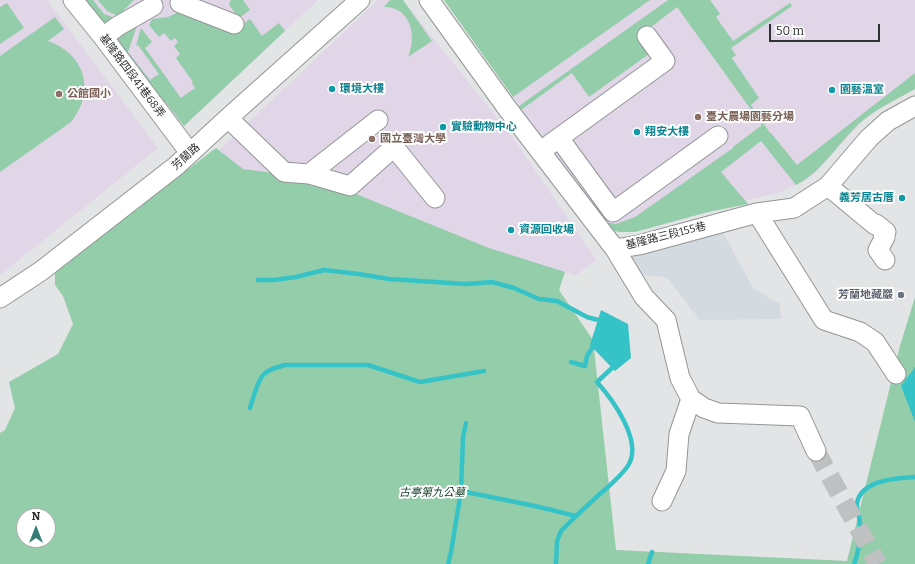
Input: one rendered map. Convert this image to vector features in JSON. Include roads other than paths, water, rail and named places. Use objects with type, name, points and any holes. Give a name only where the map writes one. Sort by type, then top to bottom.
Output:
[{"type":"street","name":"基隆路四段41巷68弄","points":[[73,0],[103,37],[190,153]]},
{"type":"street","name":"芳蘭路","points":[[0,298],[41,271],[176,166],[360,0]]},
{"type":"street","name":"基隆路三段155巷","points":[[429,0],[540,152],[615,248],[639,245],[757,213],[794,208],[828,186],[869,138],[888,121],[915,106]]},
{"type":"street","points":[[103,37],[151,3],[159,10],[167,11],[174,9],[180,2],[234,24]]},
{"type":"street","points":[[540,152],[665,61],[647,36]]},
{"type":"street","points":[[228,118],[284,172],[309,174],[350,186],[394,147],[435,198]]},
{"type":"street","points":[[309,174],[378,120]]},
{"type":"street","points":[[559,138],[613,212],[718,136]]},
{"type":"street","points":[[828,186],[875,226],[876,224],[886,232],[883,235],[885,237],[878,250],[885,260]]},
{"type":"street","points":[[757,213],[824,320],[860,332],[875,342],[896,374]]},
{"type":"street","points":[[615,248],[644,297],[666,320],[680,378],[691,399],[704,408],[718,412],[800,416],[816,451]]},
{"type":"street","points":[[662,501],[676,471],[679,434],[691,399]]},
{"type":"water","points":[[601,310],[628,324],[631,358],[615,371],[590,345]]},
{"type":"water","points":[[915,367],[915,422],[901,386]]},
{"type":"waterway","points":[[258,280],[274,280],[296,277],[324,270],[389,279],[466,284],[492,282],[514,288],[539,299],[557,301],[587,317],[598,320]]},
{"type":"waterway","points":[[571,362],[585,366],[587,356],[592,348]]},
{"type":"waterway","points":[[250,408],[257,385],[264,374],[271,369],[285,365],[368,365],[420,382],[484,371]]},
{"type":"waterway","points":[[448,564],[461,491],[576,516],[625,470],[629,464],[632,454],[632,444],[629,432],[611,399],[597,382],[612,368]]},
{"type":"waterway","points":[[461,491],[463,437],[466,423]]},
{"type":"waterway","points":[[854,564],[860,539],[860,522],[857,506],[860,495],[865,489],[881,482],[899,478],[915,477]]},
{"type":"waterway","points":[[556,564],[557,541],[561,531],[576,516]]},
{"type":"waterway","points":[[648,564],[652,552]]},
{"type":"tunnel","points":[[816,451],[878,564]]},
{"type":"place","name":"環境大樓","points":[[332,89]]},
{"type":"place","name":"園藝溫室","points":[[832,90]]},
{"type":"place","name":"公館國小","points":[[59,94]]},
{"type":"place","name":"臺大農場園藝分場","points":[[698,117]]},
{"type":"place","name":"實驗動物中心","points":[[443,127]]},
{"type":"place","name":"翔安大樓","points":[[637,132]]},
{"type":"place","name":"國立臺灣大學","points":[[372,139]]},
{"type":"place","name":"義芳居古厝","points":[[902,198]]},
{"type":"place","name":"資源回收場","points":[[511,230]]},
{"type":"place","name":"芳蘭地藏巖","points":[[901,295]]},
{"type":"park label","name":"古亭第九公墓","points":[[432,493]]}]
